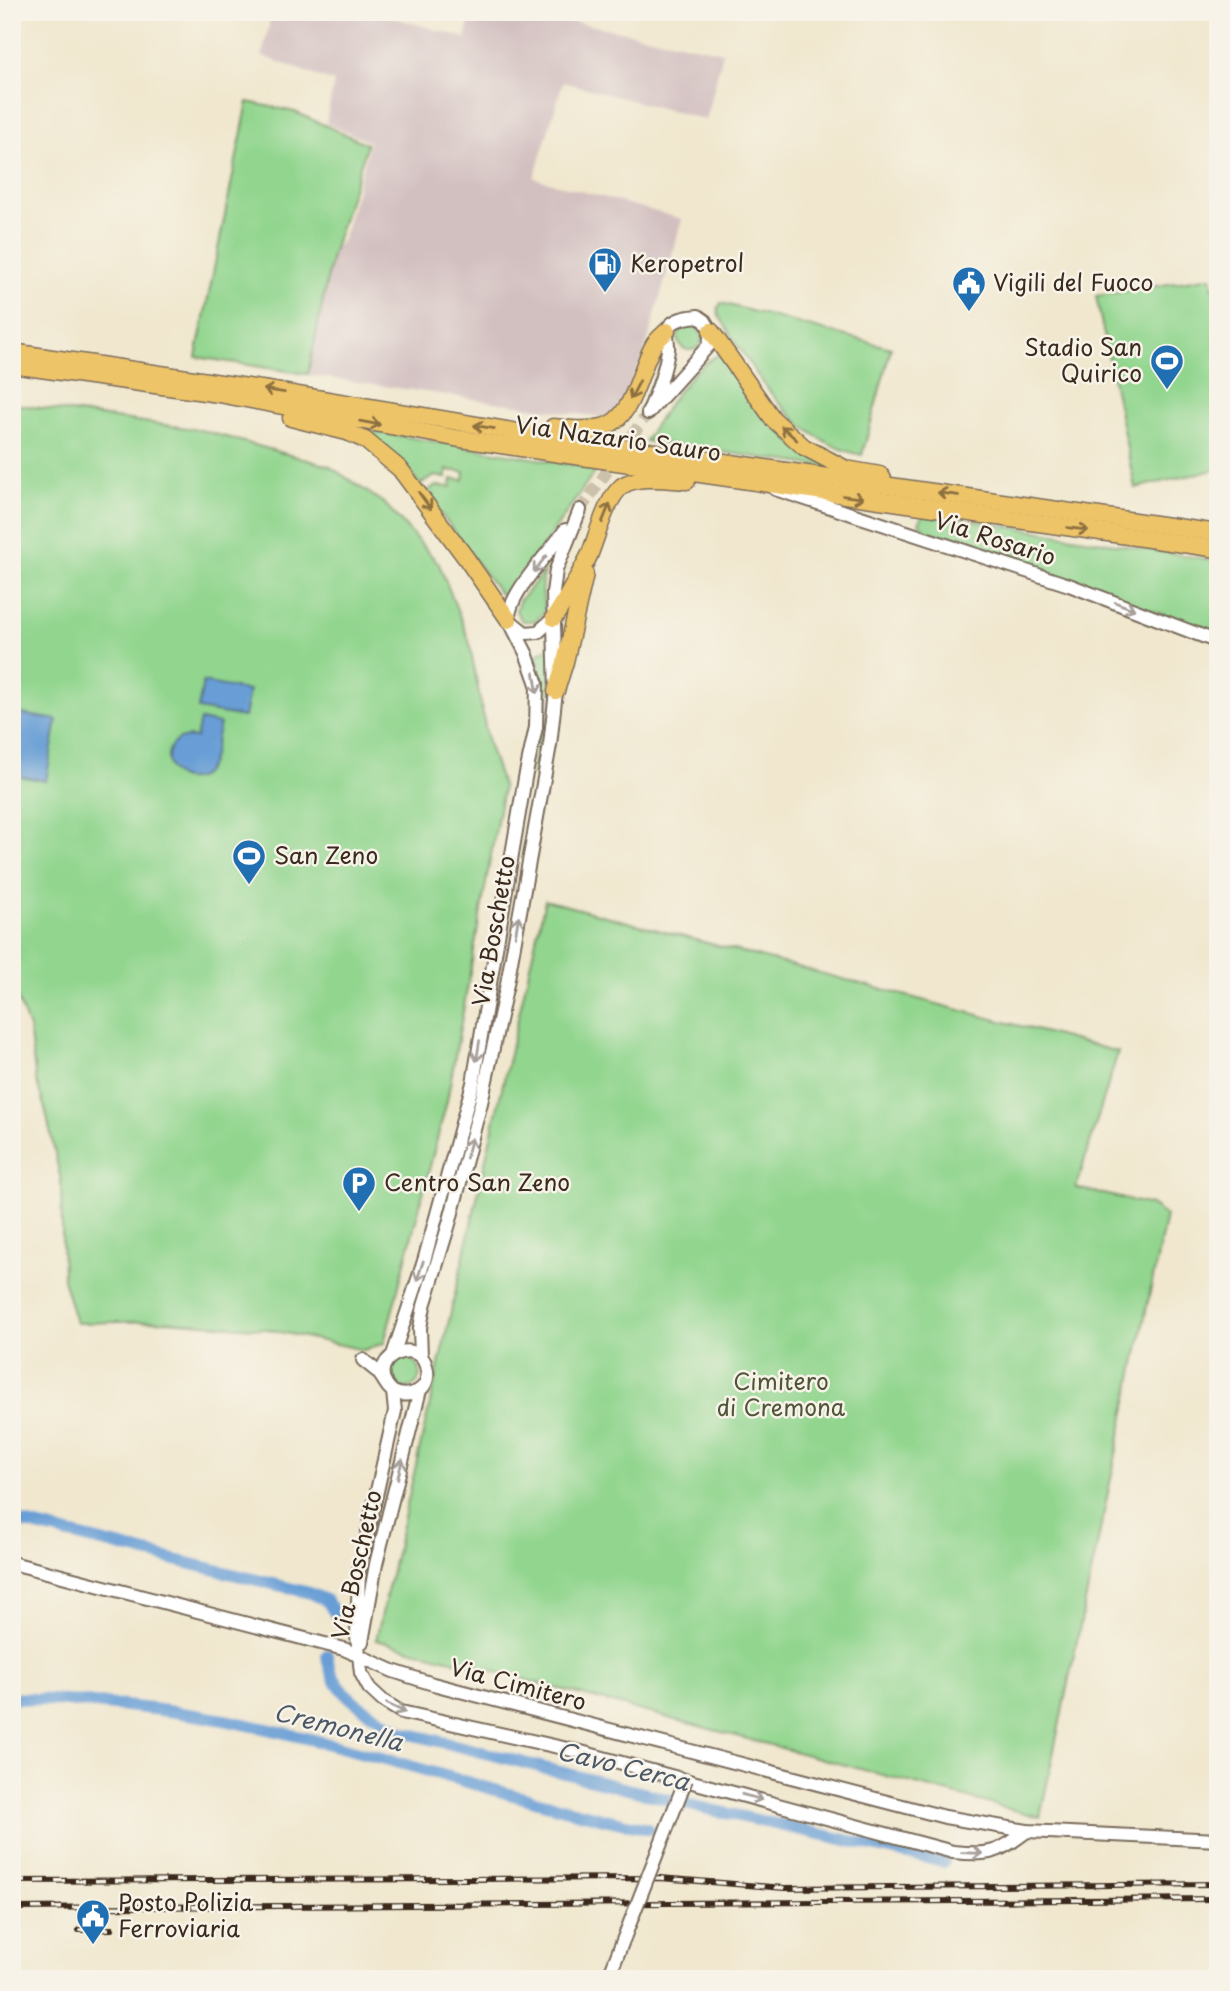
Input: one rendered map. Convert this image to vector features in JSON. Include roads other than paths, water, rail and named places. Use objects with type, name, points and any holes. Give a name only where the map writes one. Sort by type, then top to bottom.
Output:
[{"type":"highway","points":[[530,434],[543,426],[589,428],[603,427],[615,422],[636,390],[655,343],[667,331]]},
{"type":"highway","points":[[711,331],[773,419],[804,447],[846,468],[880,475],[889,487]]},
{"type":"highway","name":"Via Nazario Sauro","points":[[12,352],[268,390],[530,434],[1218,533]]},
{"type":"highway","name":"Via Nazario Sauro","points":[[12,365],[219,394],[455,438],[1218,549]]},
{"type":"highway","points":[[219,394],[266,412],[347,432],[381,451],[400,468],[415,487],[509,621]]},
{"type":"highway","points":[[554,618],[589,554],[612,499],[622,486],[633,482],[758,483]]},
{"type":"highway","points":[[556,691],[565,663],[589,554]]},
{"type":"street","points":[[698,316],[711,331],[709,345],[648,413],[665,364],[669,343],[667,331],[669,326],[679,320],[698,316]]},
{"type":"street","name":"Via Rosario","points":[[758,483],[1069,585],[1218,642]]},
{"type":"street","name":"Via Boschetto","points":[[580,510],[556,570],[556,691],[550,745],[508,984],[481,1103],[424,1306],[420,1328],[421,1357],[427,1370],[425,1384],[420,1390],[376,1564],[358,1656],[359,1572],[395,1411],[383,1370],[424,1261],[473,1083],[536,727],[538,705],[535,677],[509,621],[508,611],[580,510]]},
{"type":"street","points":[[509,621],[518,629],[532,634],[545,628],[554,618]]},
{"type":"street","points":[[420,1390],[407,1395],[389,1387],[378,1372],[363,1360],[379,1362],[407,1351],[421,1357]]},
{"type":"street","name":"Via Cimitero","points":[[12,1563],[280,1632],[358,1656],[393,1671],[446,1688],[945,1817],[1027,1831],[1218,1840]]},
{"type":"street","points":[[358,1656],[361,1673],[369,1688],[401,1712],[581,1752],[953,1852],[979,1854],[1003,1849],[1027,1831]]},
{"type":"street","points":[[608,1979],[686,1779]]},
{"type":"water","points":[[203,682],[249,691],[244,717],[198,709]]},
{"type":"water","points":[[16,713],[57,720],[46,781],[12,775],[12,737]]},
{"type":"water","points":[[200,720],[220,724],[211,762],[206,772],[199,777],[181,778],[173,773],[169,765],[170,748],[176,741],[196,738]]},
{"type":"waterway","name":"Cavo Cerca","points":[[12,1520],[310,1593],[327,1601],[336,1615]]},
{"type":"waterway","name":"Cavo Cerca","points":[[327,1655],[330,1669],[344,1692],[355,1702],[403,1732],[690,1805],[944,1862]]},
{"type":"waterway","name":"Cremonella","points":[[12,1698],[118,1705],[224,1720],[278,1731],[648,1829]]},
{"type":"tunnel","points":[[580,510],[648,413]]},
{"type":"railway","points":[[15,1881],[660,1878],[784,1888],[1218,1884]]},
{"type":"railway","points":[[12,1908],[1218,1899]]},
{"type":"railway","points":[[79,1930],[112,1929]]},
{"type":"place","name":"Keropetrol","points":[[605,294]]},
{"type":"place","name":"Vigili del Fuoco","points":[[969,313]]},
{"type":"place","name":"Stadio San Quirico","points":[[1167,391]]},
{"type":"place","name":"San Zeno","points":[[249,886]]},
{"type":"place","name":"Centro San Zeno","points":[[359,1213]]},
{"type":"place","name":"Posto Polizia Ferroviaria","points":[[93,1946]]},
{"type":"park label","name":"Cimitero di Cremona","points":[[781,1395]]}]
